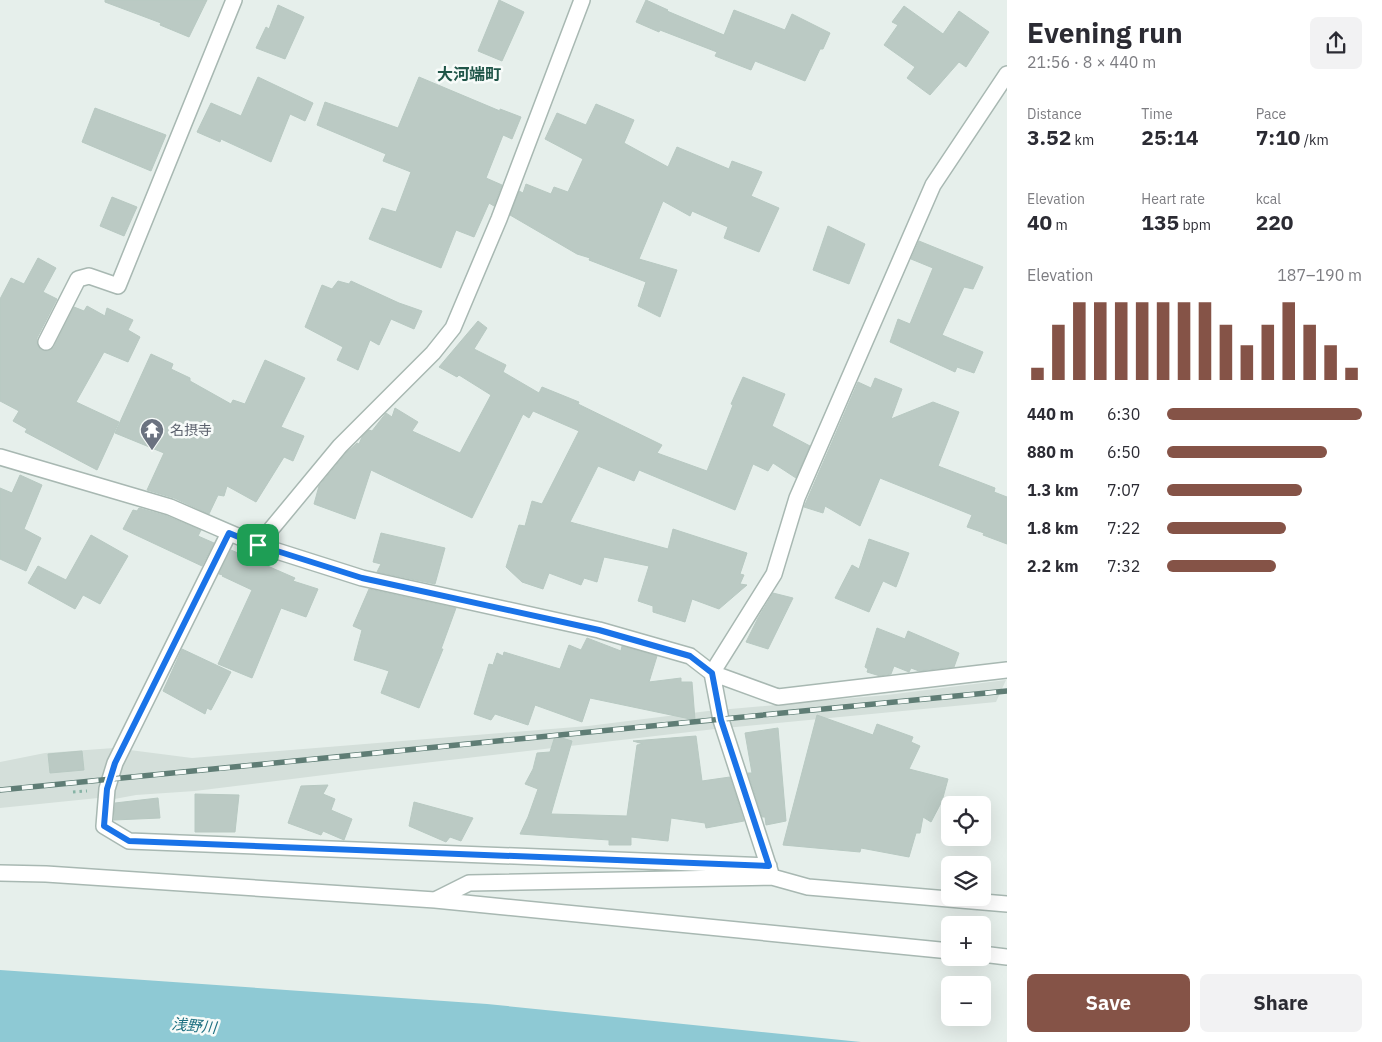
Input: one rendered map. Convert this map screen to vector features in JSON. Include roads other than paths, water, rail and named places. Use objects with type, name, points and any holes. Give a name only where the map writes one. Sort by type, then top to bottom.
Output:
[{"type":"street","points":[[46,342],[78,279],[89,276],[118,286],[234,0]]},
{"type":"street","points":[[258,545],[340,446],[433,353],[453,328],[499,219],[582,0]]},
{"type":"street","points":[[771,872],[721,720],[712,673],[774,574],[797,498],[933,185],[1007,74]]},
{"type":"street","points":[[0,457],[170,507],[258,545],[362,578],[599,630],[690,656],[712,673],[778,698],[1007,670]]},
{"type":"street","points":[[229,533],[115,763],[107,789],[104,826],[129,841],[771,872],[808,887],[1007,904]]},
{"type":"street","points":[[434,900],[469,883],[771,872]]},
{"type":"street","points":[[0,873],[46,874],[434,900],[941,950]]},
{"type":"street","points":[[991,955],[1007,956]]},
{"type":"water","name":"浅野川","points":[[0,970],[487,1004],[861,1042],[0,1042]]},
{"type":"railway","points":[[0,790],[1007,691]]},
{"type":"place","name":"名摂寺","points":[[152,451]]},
{"type":"district","name":"大河端町","points":[[469,74]]}]
